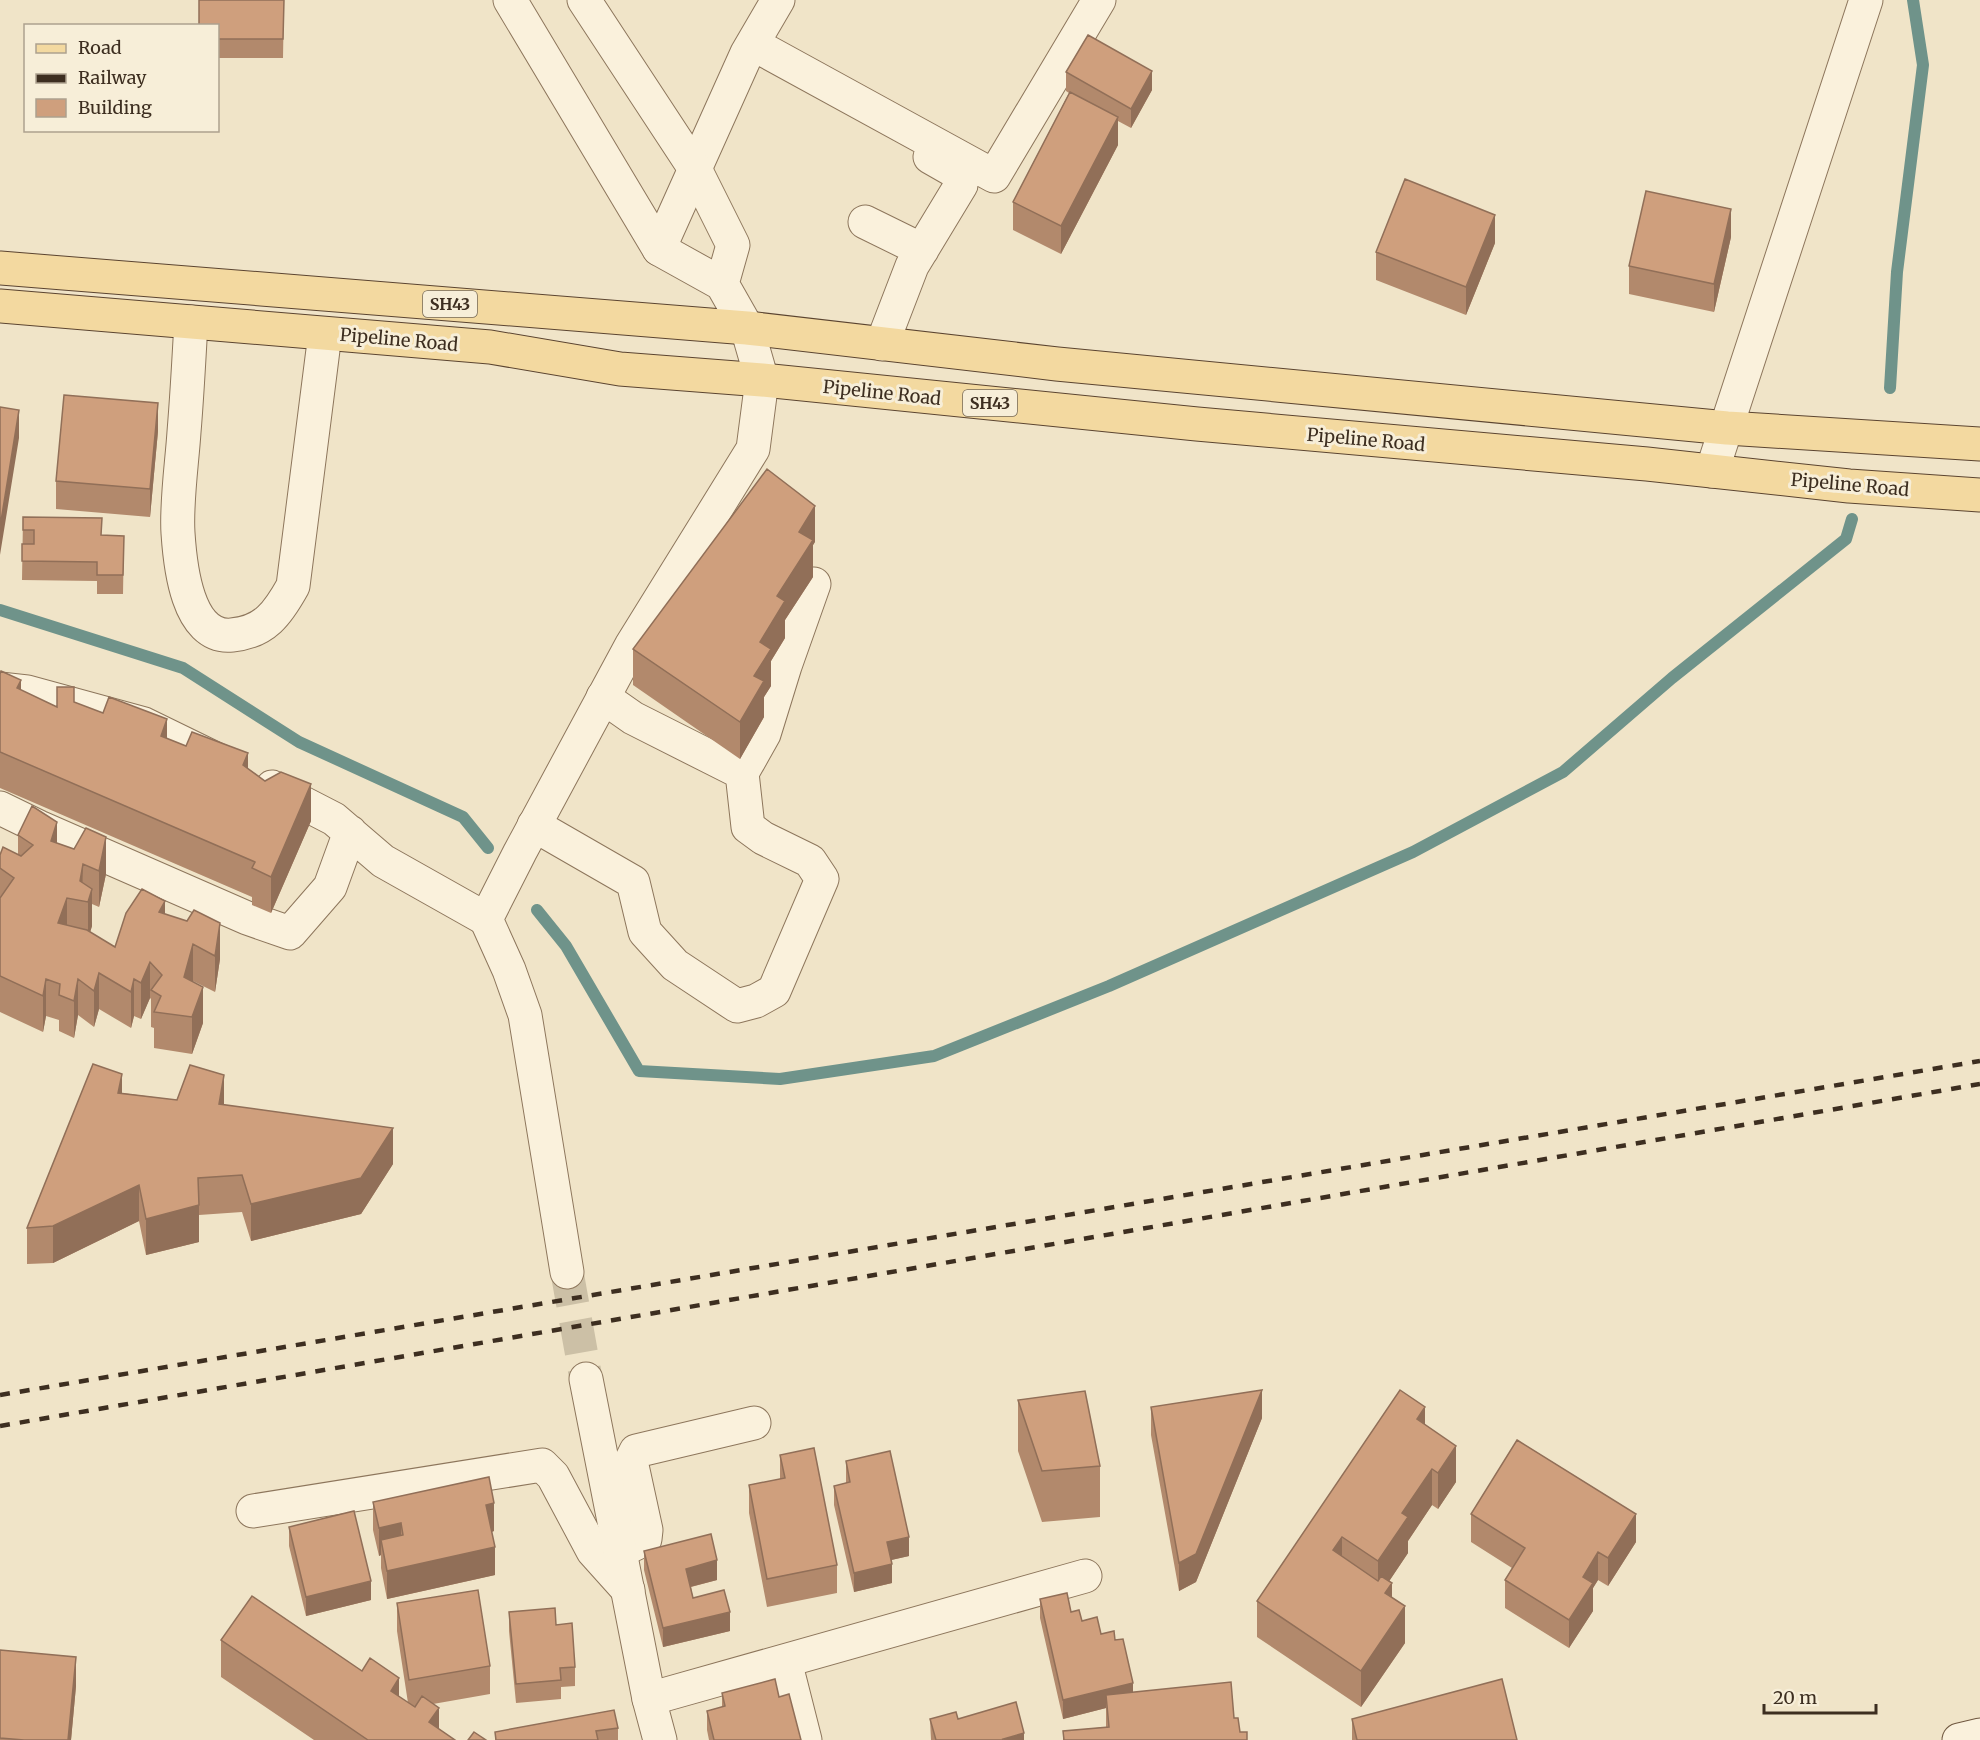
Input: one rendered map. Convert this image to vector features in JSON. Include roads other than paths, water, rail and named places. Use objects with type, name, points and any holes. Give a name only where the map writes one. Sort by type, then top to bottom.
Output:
[{"type":"main road","name":"SH43","points":[[0,268],[747,328],[1057,364],[1727,428],[1978,443]]},
{"type":"main road","name":"Pipeline Road","points":[[0,306],[490,348],[620,369],[762,380],[1849,486],[1980,495]]},
{"type":"street","points":[[486,919],[631,646],[753,449],[762,380],[747,328],[723,284],[659,249],[510,0]]},
{"type":"street","points":[[584,0],[694,169],[733,245],[723,284]]},
{"type":"street","points":[[659,249],[750,48],[778,0]]},
{"type":"street","points":[[750,48],[994,176],[1099,0]]},
{"type":"street","points":[[1712,471],[1866,0]]},
{"type":"street","points":[[750,48],[958,173],[961,185],[912,266],[882,344]]},
{"type":"street","points":[[864,222],[922,250]]},
{"type":"street","points":[[191,322],[178,531],[184,579],[194,612],[201,622],[211,631],[231,636],[265,626],[283,604],[293,586],[325,334]]},
{"type":"street","points":[[534,825],[633,882],[645,932],[675,965],[737,1006],[774,991],[822,879],[810,861],[763,838],[748,827],[742,773],[764,734],[814,584]]},
{"type":"street","points":[[0,689],[27,692],[144,724],[334,819],[383,861],[486,919],[509,970],[525,1015],[567,1272]]},
{"type":"street","points":[[603,697],[633,717],[742,773]]},
{"type":"street","points":[[0,808],[247,918],[290,933],[330,887],[350,832]]},
{"type":"street","points":[[586,1379],[649,1699],[660,1740]]},
{"type":"street","points":[[620,1551],[645,1539],[646,1530],[631,1461],[636,1451],[753,1423]]},
{"type":"street","points":[[253,1511],[542,1465],[553,1476],[593,1551],[628,1590]]},
{"type":"street","points":[[649,1699],[1085,1576]]},
{"type":"street","points":[[785,1660],[805,1740]]},
{"type":"street","points":[[1959,1740],[1980,1735]]},
{"type":"waterway","points":[[1890,388],[1897,272],[1923,65],[1913,0]]},
{"type":"waterway","points":[[537,910],[566,946],[639,1071],[780,1079],[934,1056],[1109,986],[1413,852],[1563,772],[1672,678],[1846,539],[1852,519]]},
{"type":"waterway","points":[[0,610],[183,668],[299,742],[463,817],[488,848]]},
{"type":"tunnel","points":[[567,1272],[586,1379]]},
{"type":"railway","points":[[0,1395],[1980,1061]]},
{"type":"railway","points":[[0,1426],[1980,1084]]}]
